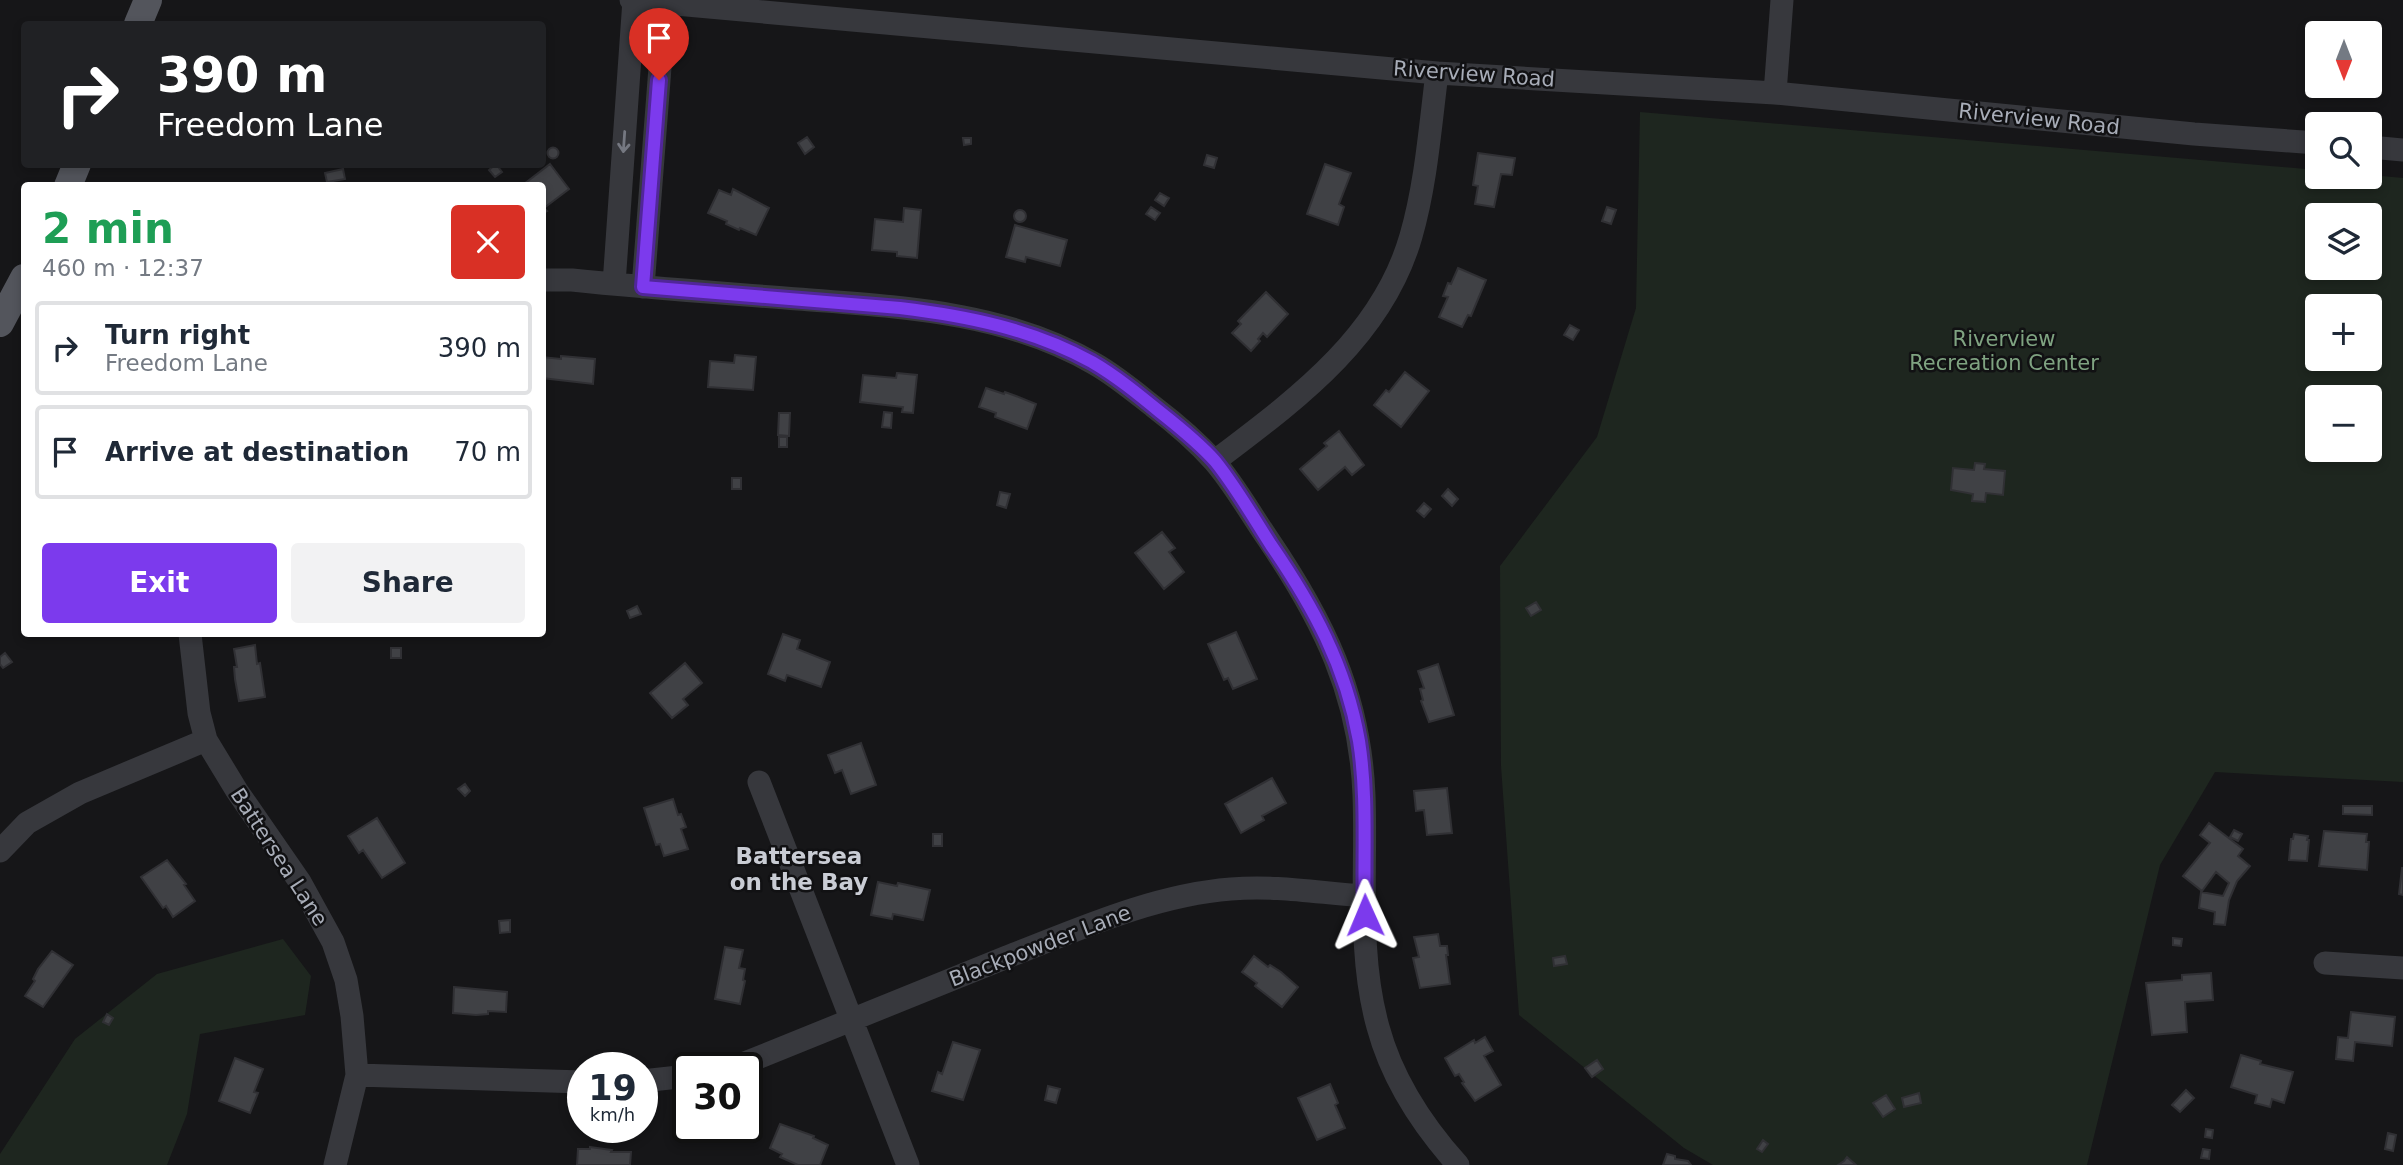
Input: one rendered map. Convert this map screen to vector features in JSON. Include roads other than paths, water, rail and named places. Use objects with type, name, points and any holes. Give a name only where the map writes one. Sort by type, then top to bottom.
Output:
[{"type":"main road","points":[[139,21],[148,0]]},
{"type":"main road","points":[[0,323],[21,284]]},
{"type":"street","points":[[614,284],[632,0]]},
{"type":"street","name":"Riverview Road","points":[[632,0],[1437,73],[1776,93],[2194,134],[2305,142]]},
{"type":"street","points":[[1776,93],[1782,0]]},
{"type":"street","points":[[643,287],[665,3]]},
{"type":"street","points":[[1215,461],[1306,389],[1342,355],[1362,332],[1379,306],[1410,239],[1419,203],[1437,73]]},
{"type":"street","points":[[2382,148],[2403,150]]},
{"type":"street","points":[[546,280],[892,307],[940,312],[998,324],[1047,341],[1107,372],[1173,422],[1215,461],[1305,596],[1330,646],[1343,681],[1359,742],[1363,780],[1364,896],[1371,995],[1385,1050],[1404,1088],[1423,1122],[1458,1165]]},
{"type":"street","name":"Battersea Lane","points":[[190,637],[195,689],[206,740],[237,791],[300,882],[333,942],[346,980],[357,1075],[335,1165]]},
{"type":"street","points":[[0,851],[27,823],[80,793],[206,740]]},
{"type":"street","points":[[759,782],[908,1165]]},
{"type":"street","name":"Blackpowder Lane","points":[[763,1056],[1065,934],[1130,911],[1229,889],[1284,888],[1364,896]]},
{"type":"street","points":[[2325,962],[2403,968]]},
{"type":"street","points":[[357,1075],[567,1082]]},
{"type":"district","name":"Battersea on the Bay","points":[[799,869]]},
{"type":"park label","name":"Riverview Recreation Center","points":[[2004,351]]}]
